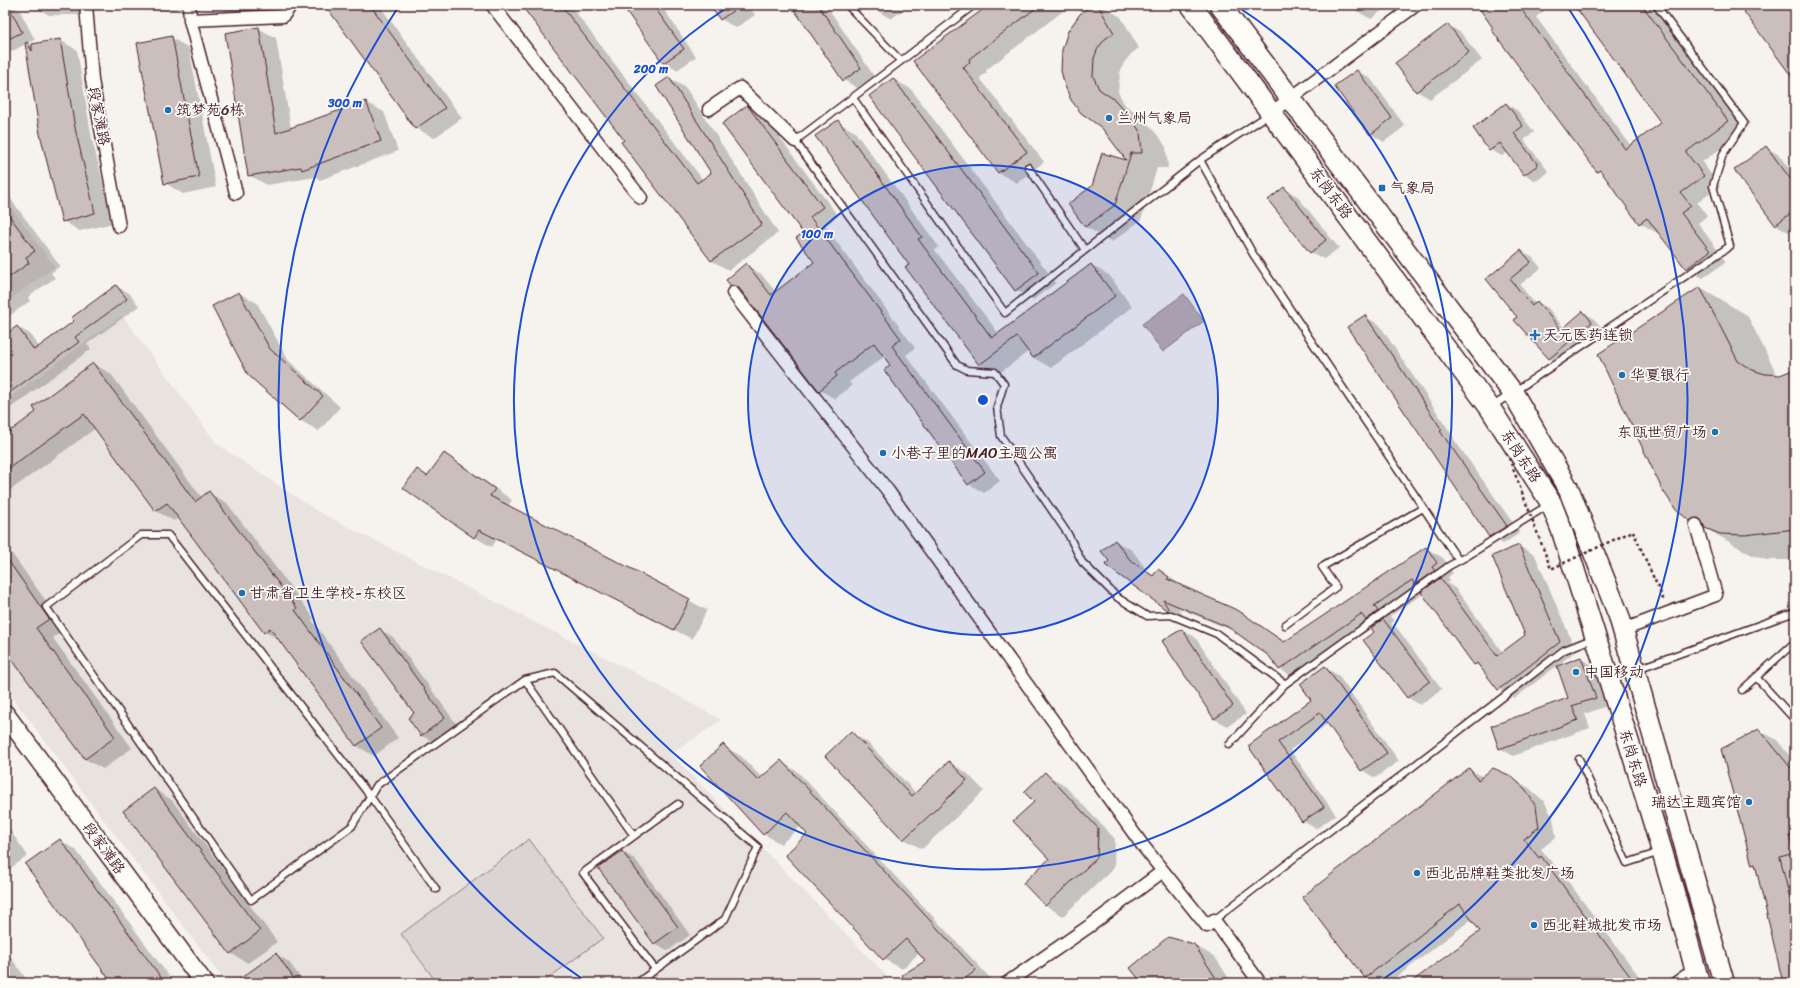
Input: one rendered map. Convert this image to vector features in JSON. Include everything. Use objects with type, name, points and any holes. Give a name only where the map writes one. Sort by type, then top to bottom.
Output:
[{"type":"main road","name":"东岗东路","points":[[1191,5],[1490,408],[1551,503],[1662,852],[1697,974]]},
{"type":"main road","name":"东岗东路","points":[[1220,5],[1513,393],[1569,490],[1623,630],[1724,983]]},
{"type":"main road","name":"段家滩路","points":[[5,714],[204,983]]},
{"type":"street","name":"段家滩路","points":[[86,5],[92,80],[119,226]]},
{"type":"street","points":[[189,5],[190,20],[236,193]]},
{"type":"street","points":[[190,20],[283,16],[291,5]]},
{"type":"street","points":[[492,5],[641,198]]},
{"type":"street","points":[[1271,113],[1416,5]]},
{"type":"street","points":[[709,109],[740,88],[795,141]]},
{"type":"street","points":[[733,293],[888,491],[1032,694],[1163,872],[1207,926],[1214,920],[1260,983]]},
{"type":"street","points":[[1623,630],[1716,595],[1696,525]]},
{"type":"street","points":[[1006,983],[1091,925],[1163,872]]},
{"type":"lane","points":[[847,5],[901,61]]},
{"type":"lane","points":[[974,5],[795,141],[957,365],[967,370],[996,372],[1004,384],[997,407],[1001,436],[1068,534],[1082,562],[1118,598],[1147,616],[1171,615],[1217,634],[1285,684]]},
{"type":"lane","points":[[1490,408],[1730,246],[1713,186],[1723,154],[1744,123],[1656,5]]},
{"type":"lane","points":[[853,98],[1004,313],[1200,160],[1271,113]]},
{"type":"lane","points":[[1200,160],[1253,254],[1459,561]]},
{"type":"lane","points":[[1028,167],[1085,250]]},
{"type":"lane","points":[[1229,745],[1285,684],[1449,566],[1551,503]]},
{"type":"lane","points":[[1285,625],[1336,587],[1322,567],[1423,508]]},
{"type":"lane","points":[[436,889],[370,796],[168,535],[141,535],[46,607],[251,900],[352,826],[370,796],[377,785],[524,680],[555,673],[758,847],[725,919],[637,983]]},
{"type":"lane","points":[[1634,670],[1795,612]]},
{"type":"lane","points":[[1214,920],[1564,650],[1595,638]]},
{"type":"lane","points":[[1742,690],[1795,642]]},
{"type":"lane","points":[[1756,677],[1795,720]]},
{"type":"lane","points":[[524,680],[634,836]]},
{"type":"lane","points":[[1579,760],[1627,863],[1662,852]]},
{"type":"lane","points":[[655,969],[583,873],[678,804]]},
{"type":"lane","points":[[1671,983],[1697,974]]},
{"type":"path","points":[[1509,458],[1551,569],[1633,531],[1669,613]]},
{"type":"shaded area","points":[[5,198],[55,267],[5,303]]},
{"type":"shaded area","points":[[1184,294],[1204,321],[1163,352],[1142,324]]},
{"type":"shaded area","name":"甘肃省卫生学校-东校区","points":[[122,315],[217,444],[317,511],[641,676],[722,720],[671,754],[887,976],[878,983],[667,983],[662,978],[656,983],[226,983],[5,688],[5,401]]},
{"type":"shaded area","points":[[529,839],[603,938],[542,983],[437,983],[401,934]]},
{"type":"building","points":[[5,5],[8,5],[22,32],[5,41]]},
{"type":"building","points":[[325,5],[370,5],[445,108],[415,129]]},
{"type":"building","points":[[521,5],[561,5],[697,183],[711,173],[656,86],[669,77],[762,224],[711,261],[621,142],[624,140]]},
{"type":"building","points":[[622,5],[653,5],[684,49],[663,63]]},
{"type":"building","points":[[710,5],[741,5],[720,20]]},
{"type":"building","points":[[791,5],[818,5],[861,68],[843,81]]},
{"type":"building","points":[[989,5],[1040,5],[969,59],[970,62],[963,67],[1027,152],[998,173],[913,61]]},
{"type":"building","name":"兰州气象局","points":[[1091,5],[1098,5],[1114,33],[1105,39],[1098,48],[1094,58],[1093,76],[1099,89],[1115,100],[1134,122],[1140,132],[1142,153],[1131,153],[1115,205],[1085,227],[1068,204],[1092,186],[1102,153],[1126,160],[1102,128],[1081,113],[1071,100],[1061,71],[1062,50],[1068,31],[1080,14]]},
{"type":"building","points":[[1477,5],[1518,5],[1625,149],[1661,123],[1574,5],[1642,5],[1728,121],[1686,152],[1704,176],[1681,193],[1691,206],[1681,213],[1710,251],[1686,269],[1647,218],[1639,224],[1600,170],[1597,172],[1491,29],[1493,28]]},
{"type":"building","points":[[1739,5],[1795,5],[1795,81]]},
{"type":"building","points":[[1448,24],[1469,52],[1416,92],[1395,63]]},
{"type":"building","points":[[259,27],[276,133],[366,101],[381,141],[302,170],[301,167],[248,176],[225,33]]},
{"type":"building","name":"筑梦苑6栋","points":[[172,36],[199,177],[164,184],[137,43]]},
{"type":"building","points":[[60,39],[75,128],[95,213],[62,222],[40,134],[25,43],[27,42],[32,51],[32,44]]},
{"type":"building","points":[[1357,70],[1392,118],[1370,135],[1334,86]]},
{"type":"building","points":[[893,78],[1039,273],[1015,291],[869,96]]},
{"type":"building","points":[[1506,103],[1523,126],[1514,133],[1538,165],[1524,175],[1500,143],[1489,151],[1473,128]]},
{"type":"building","points":[[747,105],[823,207],[810,217],[901,339],[892,346],[985,472],[968,485],[884,370],[890,365],[874,343],[835,373],[837,376],[819,391],[739,288],[731,286],[726,280],[746,263],[771,295],[814,262],[796,238],[803,233],[722,124]]},
{"type":"building","points":[[838,120],[922,237],[918,239],[992,338],[1091,264],[1115,296],[1033,358],[1017,337],[979,365],[905,267],[909,265],[815,136]]},
{"type":"building","points":[[1766,146],[1795,185],[1795,210],[1775,225],[1734,170]]},
{"type":"building","points":[[1284,187],[1326,240],[1310,253],[1268,200]]},
{"type":"building","points":[[5,210],[35,251],[26,257],[29,263],[5,280]]},
{"type":"building","points":[[1521,250],[1531,262],[1510,279],[1532,306],[1537,301],[1561,330],[1583,311],[1592,322],[1549,359],[1514,320],[1517,317],[1486,279]]},
{"type":"building","points":[[116,285],[127,299],[75,337],[79,342],[5,396],[5,335],[17,326],[34,350],[74,321],[71,318]]},
{"type":"building","name":"东瓯世贸广场","points":[[1700,287],[1738,361],[1750,369],[1765,374],[1780,375],[1795,369],[1795,529],[1745,535],[1720,534],[1705,528],[1701,520],[1698,518],[1690,521],[1676,510],[1662,489],[1598,354]]},
{"type":"building","points":[[239,292],[270,349],[323,396],[300,421],[248,375],[212,306]]},
{"type":"building","points":[[1365,315],[1442,430],[1440,431],[1507,526],[1489,537],[1347,327]]},
{"type":"building","points":[[93,363],[195,502],[209,491],[297,608],[295,610],[381,728],[356,746],[270,628],[264,633],[167,503],[155,511],[84,414],[5,471],[5,435],[36,412],[33,407]]},
{"type":"building","points":[[444,453],[495,489],[490,496],[690,599],[674,630],[479,530],[474,538],[403,488],[417,469],[427,476]]},
{"type":"building","points":[[1115,540],[1131,561],[1153,576],[1158,569],[1169,577],[1167,579],[1239,611],[1284,642],[1426,547],[1437,563],[1432,567],[1435,571],[1415,585],[1412,580],[1374,606],[1378,611],[1366,620],[1361,614],[1279,670],[1269,656],[1228,627],[1163,600],[1169,610],[1168,611],[1105,565],[1109,561],[1101,551]]},
{"type":"building","points":[[1519,545],[1560,642],[1498,690],[1477,663],[1474,665],[1421,592],[1440,578],[1497,656],[1525,635],[1492,556]]},
{"type":"building","points":[[5,556],[49,619],[36,628],[115,737],[85,759],[5,650]]},
{"type":"building","points":[[1383,619],[1430,681],[1407,698],[1363,640],[1374,632],[1371,628]]},
{"type":"building","points":[[380,628],[445,718],[421,736],[408,718],[414,713],[361,641]]},
{"type":"building","points":[[1182,629],[1233,706],[1214,719],[1162,641]]},
{"type":"building","points":[[1581,657],[1596,698],[1572,706],[1578,720],[1499,749],[1491,726],[1568,698],[1557,666]]},
{"type":"building","points":[[1325,666],[1387,753],[1361,771],[1320,713],[1278,742],[1324,807],[1302,822],[1248,746],[1311,700],[1300,684]]},
{"type":"building","points":[[1759,729],[1795,773],[1795,834],[1789,836],[1794,853],[1780,857],[1795,920],[1795,983],[1783,983],[1755,864],[1752,865],[1721,749]]},
{"type":"building","points":[[851,731],[912,796],[949,761],[967,780],[903,840],[825,756]]},
{"type":"building","points":[[723,744],[758,780],[781,760],[976,970],[960,983],[907,983],[902,975],[925,961],[906,939],[883,960],[785,855],[807,834],[787,812],[763,835],[700,766]]},
{"type":"building","name":"西北品牌鞋类批发广场","points":[[1469,768],[1478,780],[1493,768],[1511,776],[1526,790],[1536,807],[1539,827],[1524,839],[1539,858],[1541,856],[1635,983],[1410,983],[1480,931],[1460,904],[1365,978],[1302,897]]},
{"type":"building","points":[[1045,772],[1098,828],[1097,858],[1045,906],[1023,883],[1049,859],[1013,821],[1034,802],[1024,792]]},
{"type":"building","points":[[154,788],[260,931],[230,954],[123,811]]},
{"type":"building","points":[[60,839],[165,983],[112,983],[25,864]]},
{"type":"building","points":[[622,851],[678,927],[654,944],[598,868]]},
{"type":"building","points":[[1168,937],[1194,944],[1219,983],[1142,983],[1130,968]]},
{"type":"building","points":[[276,953],[297,983],[234,983]]},
{"type":"place","name":"筑梦苑6栋","points":[[168,110]]},
{"type":"place","name":"兰州气象局","points":[[1109,118]]},
{"type":"place","name":"气象局","points":[[1382,188]]},
{"type":"place","name":"天元医药连锁","points":[[1535,335]]},
{"type":"place","name":"华夏银行","points":[[1622,375]]},
{"type":"place","name":"东瓯世贸广场","points":[[1715,432]]},
{"type":"place","name":"小巷子里的MAO主题公寓","points":[[883,453]]},
{"type":"place","name":"甘肃省卫生学校-东校区","points":[[242,593]]},
{"type":"place","name":"中国移动","points":[[1576,672]]},
{"type":"place","name":"瑞达主题宾馆","points":[[1749,802]]},
{"type":"place","name":"西北品牌鞋类批发广场","points":[[1417,873]]},
{"type":"place","name":"西北鞋城批发市场","points":[[1534,925]]}]
